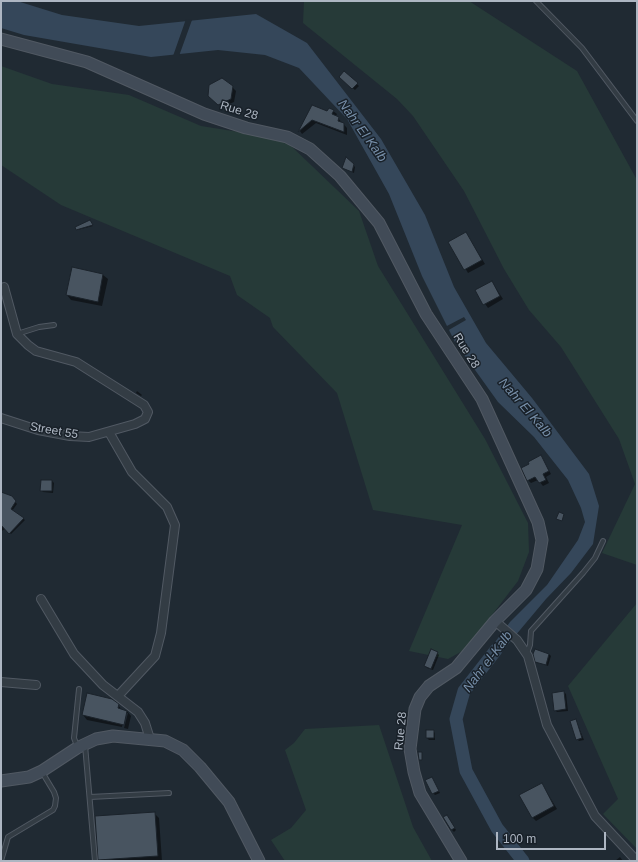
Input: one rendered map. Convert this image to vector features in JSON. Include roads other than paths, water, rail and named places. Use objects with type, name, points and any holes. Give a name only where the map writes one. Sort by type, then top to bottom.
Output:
[{"type":"street","name":"Rue 28","points":[[1,39],[87,62],[204,114],[246,128],[287,137],[310,149],[355,193],[379,223],[426,314],[482,399],[538,522],[542,540],[537,570],[522,594],[495,621],[456,668],[428,686],[420,697],[412,726],[411,760],[420,793],[461,861]]},
{"type":"street","points":[[4,287],[17,334]]},
{"type":"street","name":"Street 55","points":[[1,418],[38,430],[70,436],[89,437],[109,432],[144,419],[148,412],[146,407],[76,362],[36,351],[17,334]]},
{"type":"street","points":[[109,432],[132,472],[167,507],[175,525],[161,633],[155,656],[118,696]]},
{"type":"street","points":[[41,599],[74,654],[103,685],[142,717],[146,723],[150,739]]},
{"type":"street","points":[[495,621],[518,640],[526,653],[542,711],[556,744],[595,816],[637,861]]},
{"type":"street","points":[[1,682],[36,685]]},
{"type":"street","points":[[1,781],[29,777],[42,771],[81,746],[96,739],[113,736],[150,739],[175,745],[200,767],[229,802],[259,861]]},
{"type":"lane","points":[[536,1],[582,48],[637,121]]},
{"type":"lane","points":[[17,334],[39,326],[54,325]]},
{"type":"lane","points":[[526,653],[529,649],[531,631],[583,573],[595,558],[603,541]]},
{"type":"lane","points":[[79,689],[74,738],[81,746],[90,797],[95,861]]},
{"type":"lane","points":[[1,861],[8,837],[48,814],[55,806],[56,798],[54,792],[42,771]]},
{"type":"lane","points":[[90,797],[169,793]]},
{"type":"water","name":"Nahr El Kalb","points":[[1,1],[17,1],[62,15],[139,26],[256,14],[307,43],[381,139],[425,215],[454,287],[486,343],[532,398],[589,474],[599,506],[593,544],[571,573],[546,599],[489,667],[481,661],[510,622],[547,585],[578,540],[585,522],[581,508],[568,480],[534,437],[498,402],[455,342],[422,276],[389,194],[347,119],[299,68],[265,55],[218,50],[151,57],[24,35],[1,28]]},
{"type":"waterway","name":"Nahr el-Kalb","points":[[496,650],[464,691],[456,719],[466,771],[497,828],[523,861]]}]
